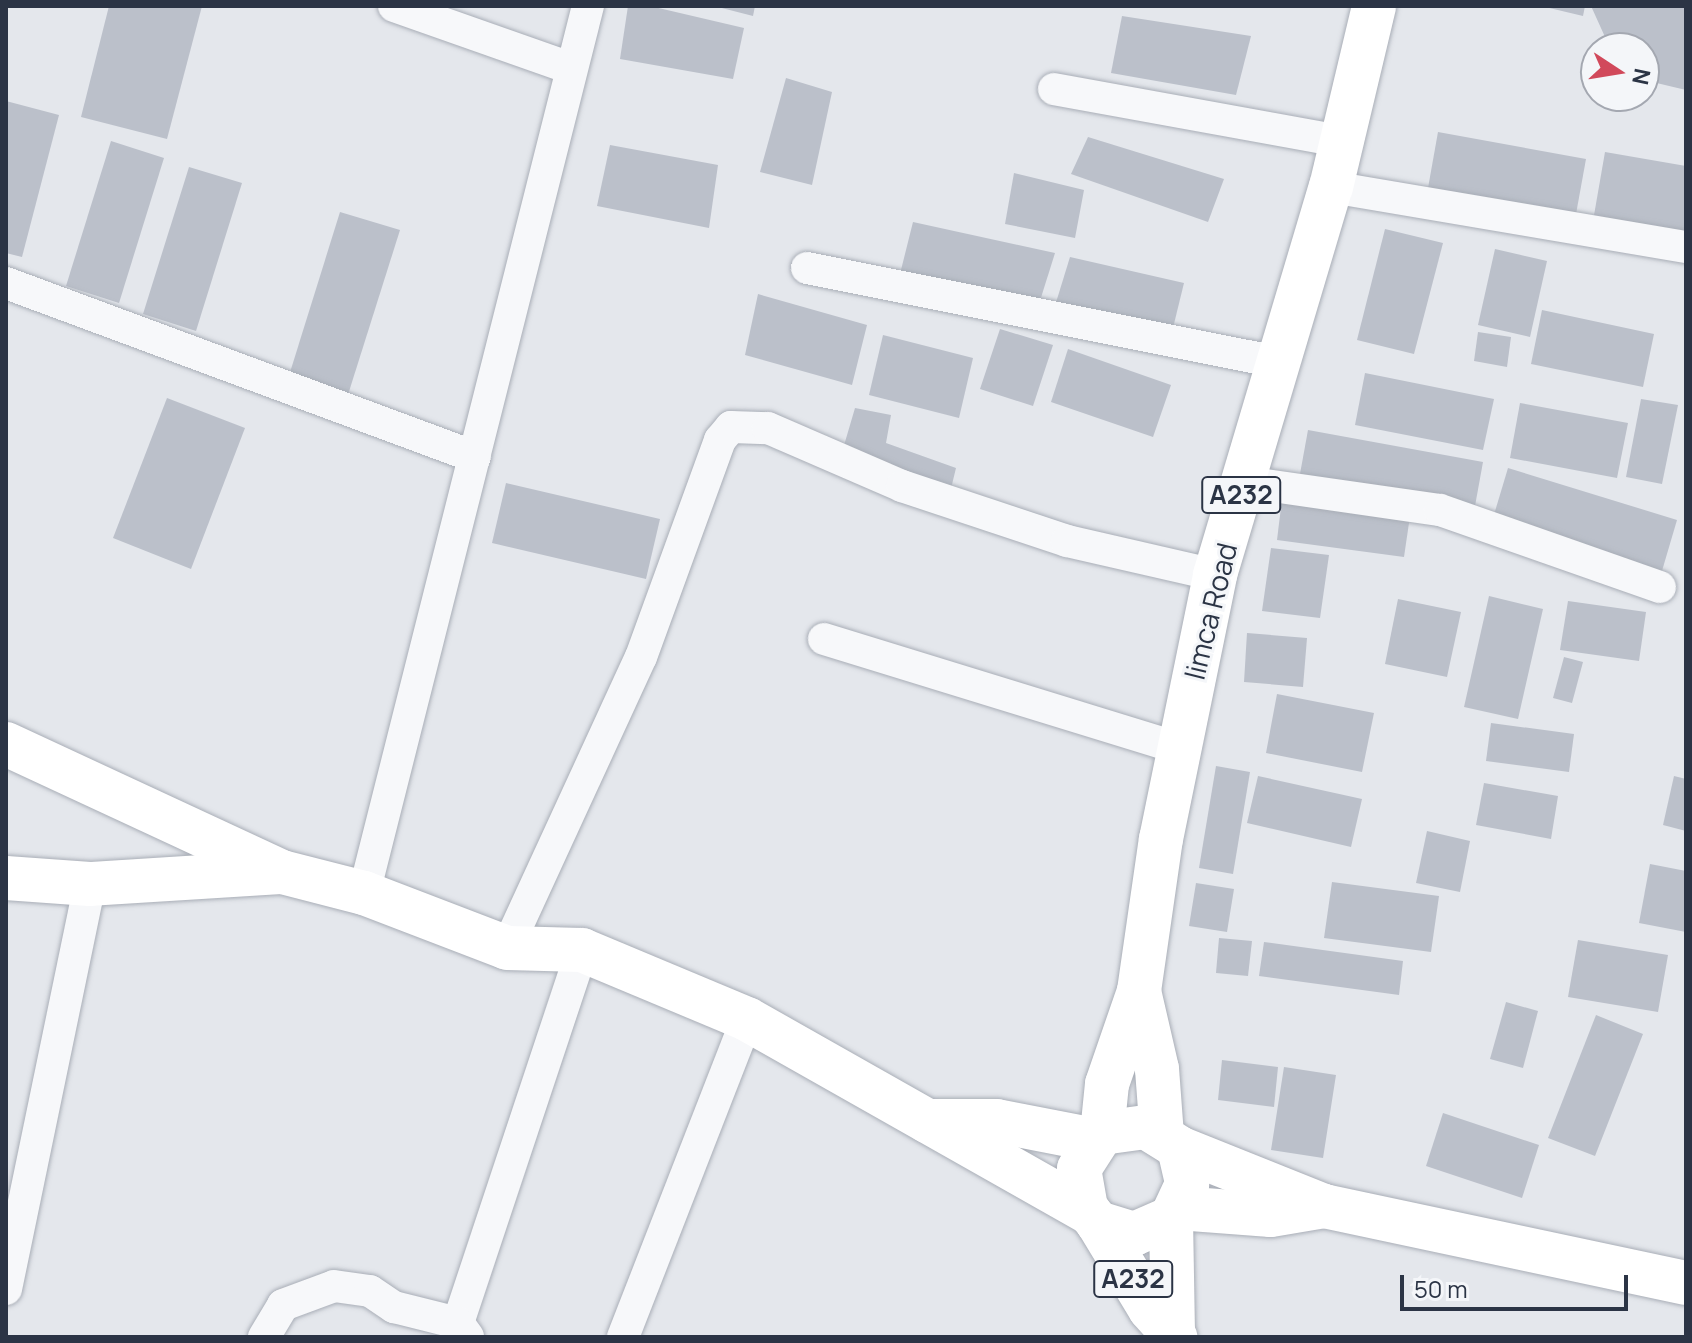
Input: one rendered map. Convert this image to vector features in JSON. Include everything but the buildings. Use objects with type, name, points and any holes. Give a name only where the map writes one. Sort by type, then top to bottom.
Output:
[{"type":"main road","name":"limca Road","points":[[1098,1136],[1107,1084],[1139,991],[1178,748],[1215,575],[1331,187],[1339,141],[1374,6]]},
{"type":"main road","points":[[6,744],[282,872],[364,893],[507,948],[582,950],[747,1019],[1094,1218],[1134,1234],[1175,1213],[1271,1215],[1324,1206]]},
{"type":"main road","points":[[6,878],[90,884],[282,872]]},
{"type":"main road","name":"limca Road","points":[[1139,991],[1170,1141]]},
{"type":"main road","points":[[925,1121],[997,1121],[1098,1136],[1126,1126],[1170,1141],[1324,1206],[1686,1283]]},
{"type":"main road","points":[[1094,1218],[1079,1189],[1079,1169],[1098,1136]]},
{"type":"main road","points":[[1170,1141],[1187,1184],[1175,1213]]},
{"type":"main road","name":"A232","points":[[1174,1334],[1175,1213]]},
{"type":"main road","name":"A232","points":[[1094,1218],[1150,1309],[1174,1334]]},
{"type":"street","points":[[394,6],[570,68]]},
{"type":"street","points":[[364,893],[588,6]]},
{"type":"street","points":[[1054,89],[1339,141]]},
{"type":"street","points":[[1331,187],[1686,247]]},
{"type":"street","points":[[807,268],[1279,362]]},
{"type":"street","points":[[6,283],[475,457]]},
{"type":"street","points":[[507,948],[641,657],[720,440],[731,427],[768,428],[902,486],[1067,541],[1215,575]]},
{"type":"street","points":[[1245,482],[1440,510],[1660,587]]},
{"type":"street","points":[[824,639],[1178,748]]},
{"type":"street","points":[[6,1289],[90,884]]},
{"type":"street","points":[[264,1337],[283,1305],[334,1286],[370,1291],[394,1307],[463,1330],[582,950]]},
{"type":"street","points":[[623,1337],[747,1019]]}]
